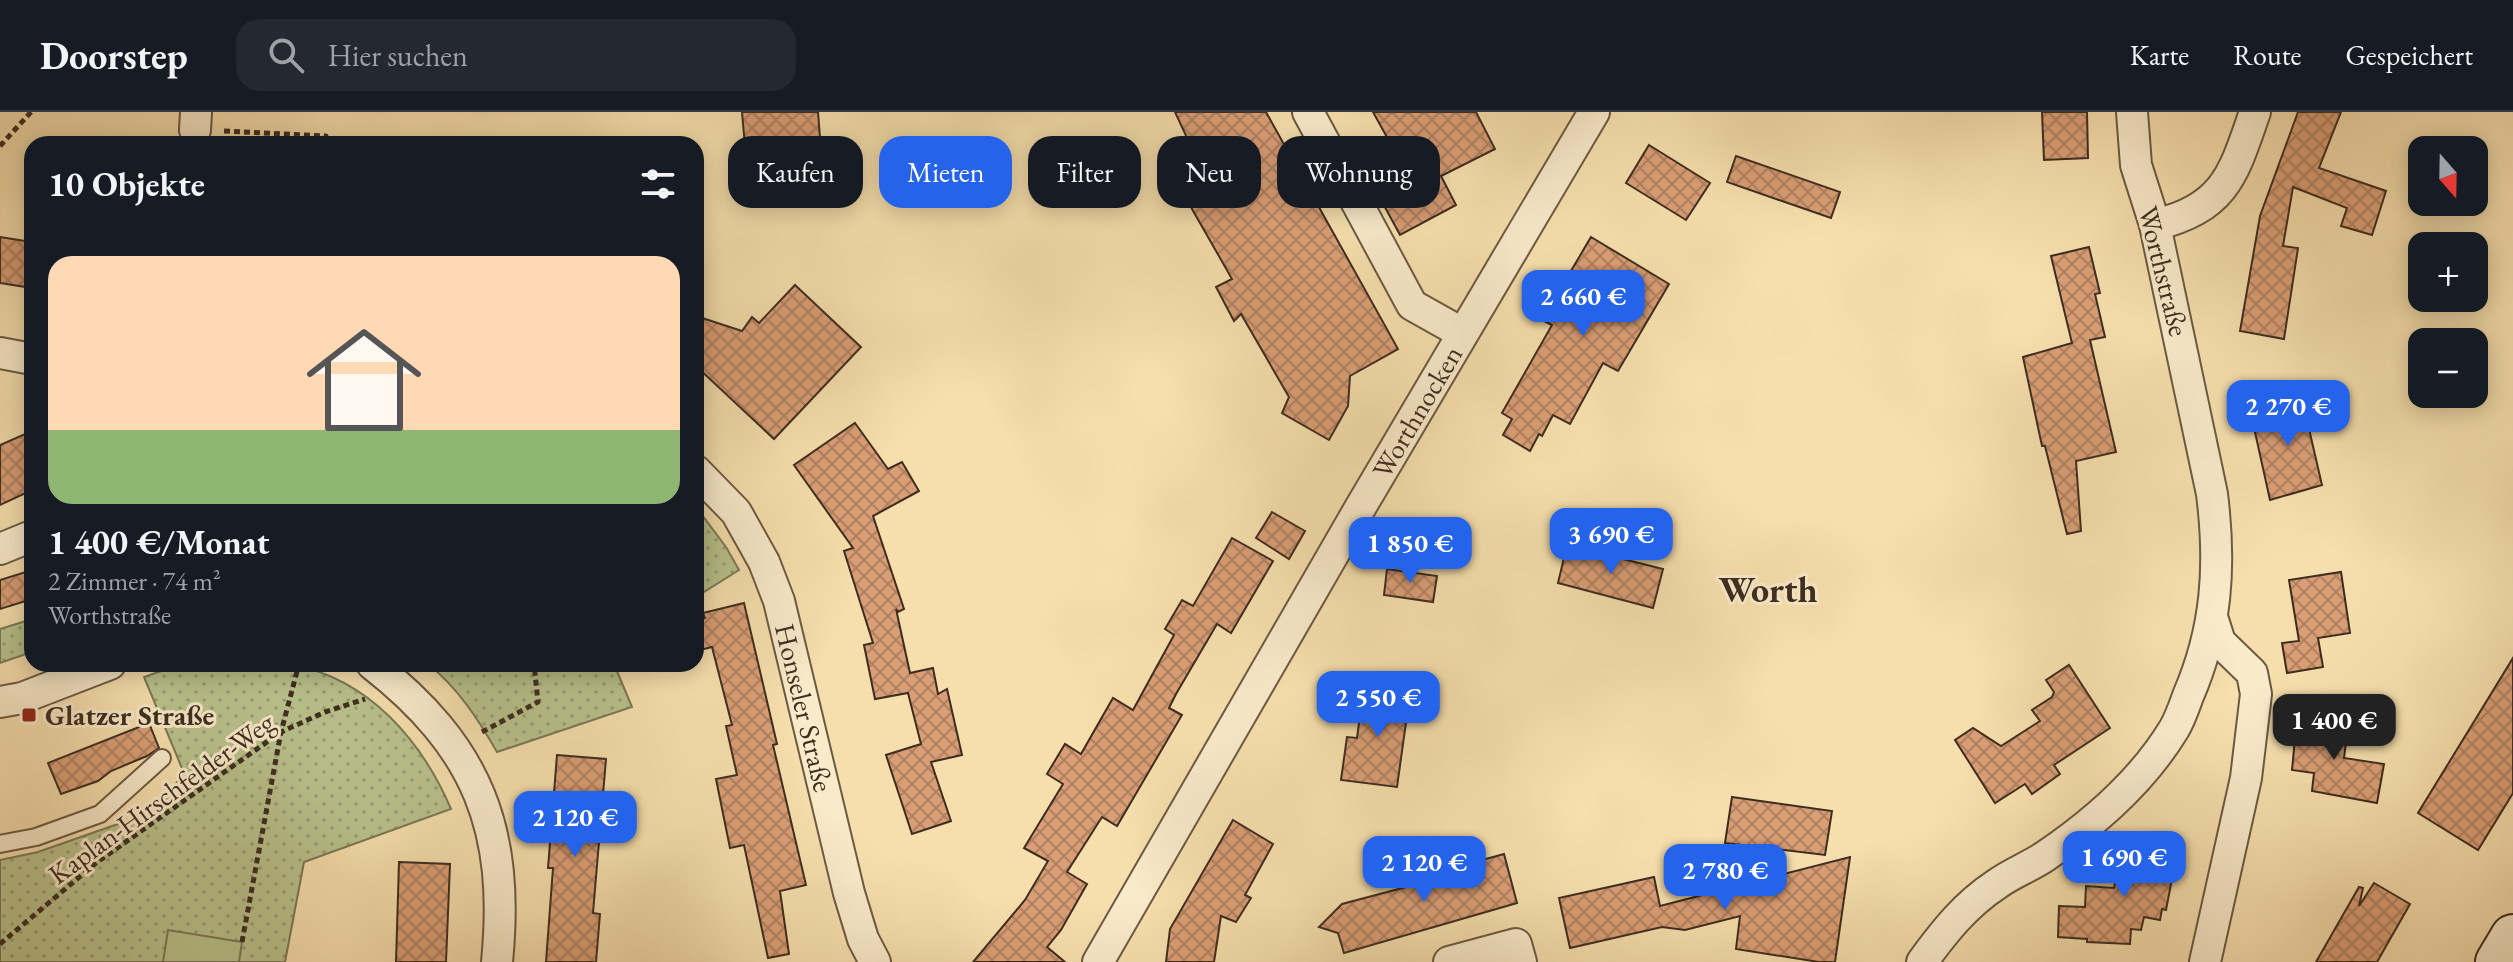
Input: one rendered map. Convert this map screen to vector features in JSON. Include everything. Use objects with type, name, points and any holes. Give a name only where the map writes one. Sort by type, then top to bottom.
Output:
[{"type":"street","points":[[1308,112],[1412,305],[1462,333]]},
{"type":"street","name":"Worthnocken","points":[[1098,962],[1462,333],[1594,112]]},
{"type":"street","name":"Worthstraße","points":[[1922,962],[1952,921],[1996,884],[2044,857],[2110,804],[2146,766],[2174,729],[2195,680],[2213,620],[2217,535],[2212,494],[2182,341],[2155,225],[2136,165],[2132,112]]},
{"type":"street","points":[[2155,225],[2201,209],[2228,182],[2255,112]]},
{"type":"street","points":[[0,353],[24,358]]},
{"type":"street","name":"Honseler Straße","points":[[704,479],[736,512],[764,562],[779,601],[849,893],[863,939],[875,962]]},
{"type":"street","points":[[0,549],[24,539]]},
{"type":"street","points":[[2205,962],[2246,778],[2256,694],[2252,673],[2220,642],[2213,620]]},
{"type":"street","points":[[0,702],[22,698],[89,672]]},
{"type":"street","points":[[382,672],[433,719],[478,788],[492,828],[500,884],[497,962]]},
{"type":"street","points":[[2498,962],[2513,937]]},
{"type":"street","points":[[1449,962],[1516,944],[1521,962]]},
{"type":"lane","points":[[0,844],[36,837],[100,814],[162,758]]},
{"type":"path","points":[[0,146],[31,112]]},
{"type":"path","points":[[196,121],[326,136]]},
{"type":"path","points":[[242,942],[281,732],[297,672]]},
{"type":"path","points":[[453,748],[538,702],[535,672]]},
{"type":"path","name":"Kaplan-Hirschfelder-Weg","points":[[0,944],[96,863],[281,732],[325,712],[401,687]]},
{"type":"green space","points":[[704,518],[726,547],[739,570],[704,592]]},
{"type":"green space","points":[[24,622],[24,655],[0,663],[0,629]]},
{"type":"green space","points":[[158,672],[320,672],[346,684],[390,717],[425,760],[451,809],[304,862],[285,962],[0,962],[0,860],[38,852],[155,811],[184,773],[144,677]]},
{"type":"green space","points":[[437,672],[617,672],[632,707],[497,752],[449,683]]},
{"type":"green space","points":[[168,930],[242,942],[239,962],[163,962]]},
{"type":"building","points":[[742,112],[818,112],[820,136],[744,136]]},
{"type":"building","points":[[1175,112],[1266,112],[1279,136],[1277,208],[1319,208],[1398,349],[1350,376],[1348,406],[1329,440],[1282,413],[1289,397],[1241,314],[1234,321],[1216,287],[1232,279],[1191,208],[1261,208],[1261,136],[1186,136]]},
{"type":"building","points":[[1373,112],[1476,112],[1495,149],[1441,176],[1456,205],[1400,235],[1385,208],[1440,208],[1440,136],[1386,136]]},
{"type":"building","points":[[2042,112],[2087,112],[2088,158],[2044,160]]},
{"type":"building","points":[[2298,112],[2341,112],[2319,168],[2386,191],[2372,235],[2341,226],[2347,208],[2293,187],[2283,246],[2298,248],[2284,339],[2240,331],[2260,216]]},
{"type":"building","points":[[1649,145],[1710,183],[1686,220],[1626,183]]},
{"type":"building","points":[[1736,156],[1840,192],[1831,218],[1727,182]]},
{"type":"building","points":[[0,237],[24,241],[24,287],[0,283]]},
{"type":"building","points":[[1591,237],[1669,284],[1618,371],[1603,363],[1570,424],[1553,415],[1530,451],[1503,435],[1512,419],[1502,413],[1552,325],[1542,320]]},
{"type":"building","points":[[2089,247],[2100,293],[2095,294],[2105,337],[2090,340],[2116,452],[2076,461],[2081,531],[2067,534],[2045,446],[2042,446],[2023,357],[2072,343],[2051,256]]},
{"type":"building","points":[[795,285],[861,347],[774,439],[704,373],[704,319],[742,331],[752,317],[759,323]]},
{"type":"building","points":[[2314,399],[2320,427],[2309,429],[2322,485],[2270,500],[2251,414]]},
{"type":"building","points":[[855,423],[888,469],[902,462],[919,491],[873,516],[904,609],[898,612],[896,609],[910,673],[933,668],[938,694],[947,689],[962,755],[931,762],[951,821],[912,834],[886,755],[921,744],[908,693],[875,699],[864,645],[873,643],[844,551],[853,548],[794,465]]},
{"type":"building","points":[[24,434],[24,494],[0,505],[0,445]]},
{"type":"building","points":[[1272,512],[1305,531],[1289,559],[1256,538]]},
{"type":"building","points":[[1232,538],[1273,561],[1231,633],[1217,624],[1169,708],[1182,715],[1117,826],[1102,817],[1067,872],[1087,884],[1061,930],[1047,947],[1065,962],[973,962],[1025,900],[1048,861],[1024,848],[1063,784],[1047,774],[1065,744],[1081,754],[1113,698],[1133,710],[1174,635],[1165,629],[1182,600],[1193,606]]},
{"type":"building","points":[[1567,545],[1663,569],[1653,608],[1558,583]]},
{"type":"building","points":[[1387,569],[1437,576],[1433,602],[1384,595]]},
{"type":"building","points":[[24,572],[24,602],[0,609],[0,580]]},
{"type":"building","points":[[2341,572],[2350,633],[2318,638],[2323,667],[2287,673],[2282,643],[2299,641],[2289,580]]},
{"type":"building","points":[[744,603],[806,885],[780,891],[789,954],[768,958],[744,845],[730,848],[716,779],[737,775],[726,726],[732,725],[712,647],[704,649],[704,613]]},
{"type":"building","points":[[2513,658],[2513,793],[2478,850],[2418,813]]},
{"type":"building","points":[[2069,665],[2110,728],[2054,765],[2060,774],[2032,794],[2025,784],[1995,803],[1955,740],[1973,728],[2001,746],[2040,721],[2032,710],[2052,697],[2054,692],[2046,680]]},
{"type":"building","points":[[1364,686],[1410,694],[1397,787],[1341,780],[1347,737],[1357,738]]},
{"type":"building","points":[[2297,718],[2348,726],[2344,758],[2384,764],[2377,803],[2312,791],[2314,773],[2292,770]]},
{"type":"building","points":[[149,723],[159,748],[111,771],[98,781],[61,794],[48,763]]},
{"type":"building","points":[[557,755],[606,759],[593,913],[600,914],[596,962],[546,962],[553,868],[548,868]]},
{"type":"building","points":[[1732,797],[1832,811],[1825,855],[1725,843]]},
{"type":"building","points":[[1233,820],[1273,844],[1245,895],[1251,898],[1236,922],[1221,916],[1214,962],[1166,962],[1170,929]]},
{"type":"building","points":[[2148,837],[2179,843],[2166,910],[2162,909],[2160,920],[2144,917],[2141,930],[2131,929],[2130,944],[2058,937],[2059,906],[2085,907],[2086,886],[2114,888],[2120,861],[2143,866]]},
{"type":"building","points":[[1504,854],[1517,903],[1344,953],[1338,933],[1319,927],[1342,904],[1410,886],[1409,880]]},
{"type":"building","points":[[1850,857],[1835,962],[1736,949],[1740,916],[1685,930],[1662,927],[1570,948],[1559,898],[1654,877],[1660,906]]},
{"type":"building","points":[[399,862],[450,864],[446,962],[396,962]]},
{"type":"building","points":[[2374,883],[2410,904],[2377,962],[2316,962],[2359,887],[2363,888],[2359,906]]},
{"type":"place","name":"Glatzer Straße","points":[[29,715]]},
{"type":"district","name":"Worth","points":[[1768,589]]}]
